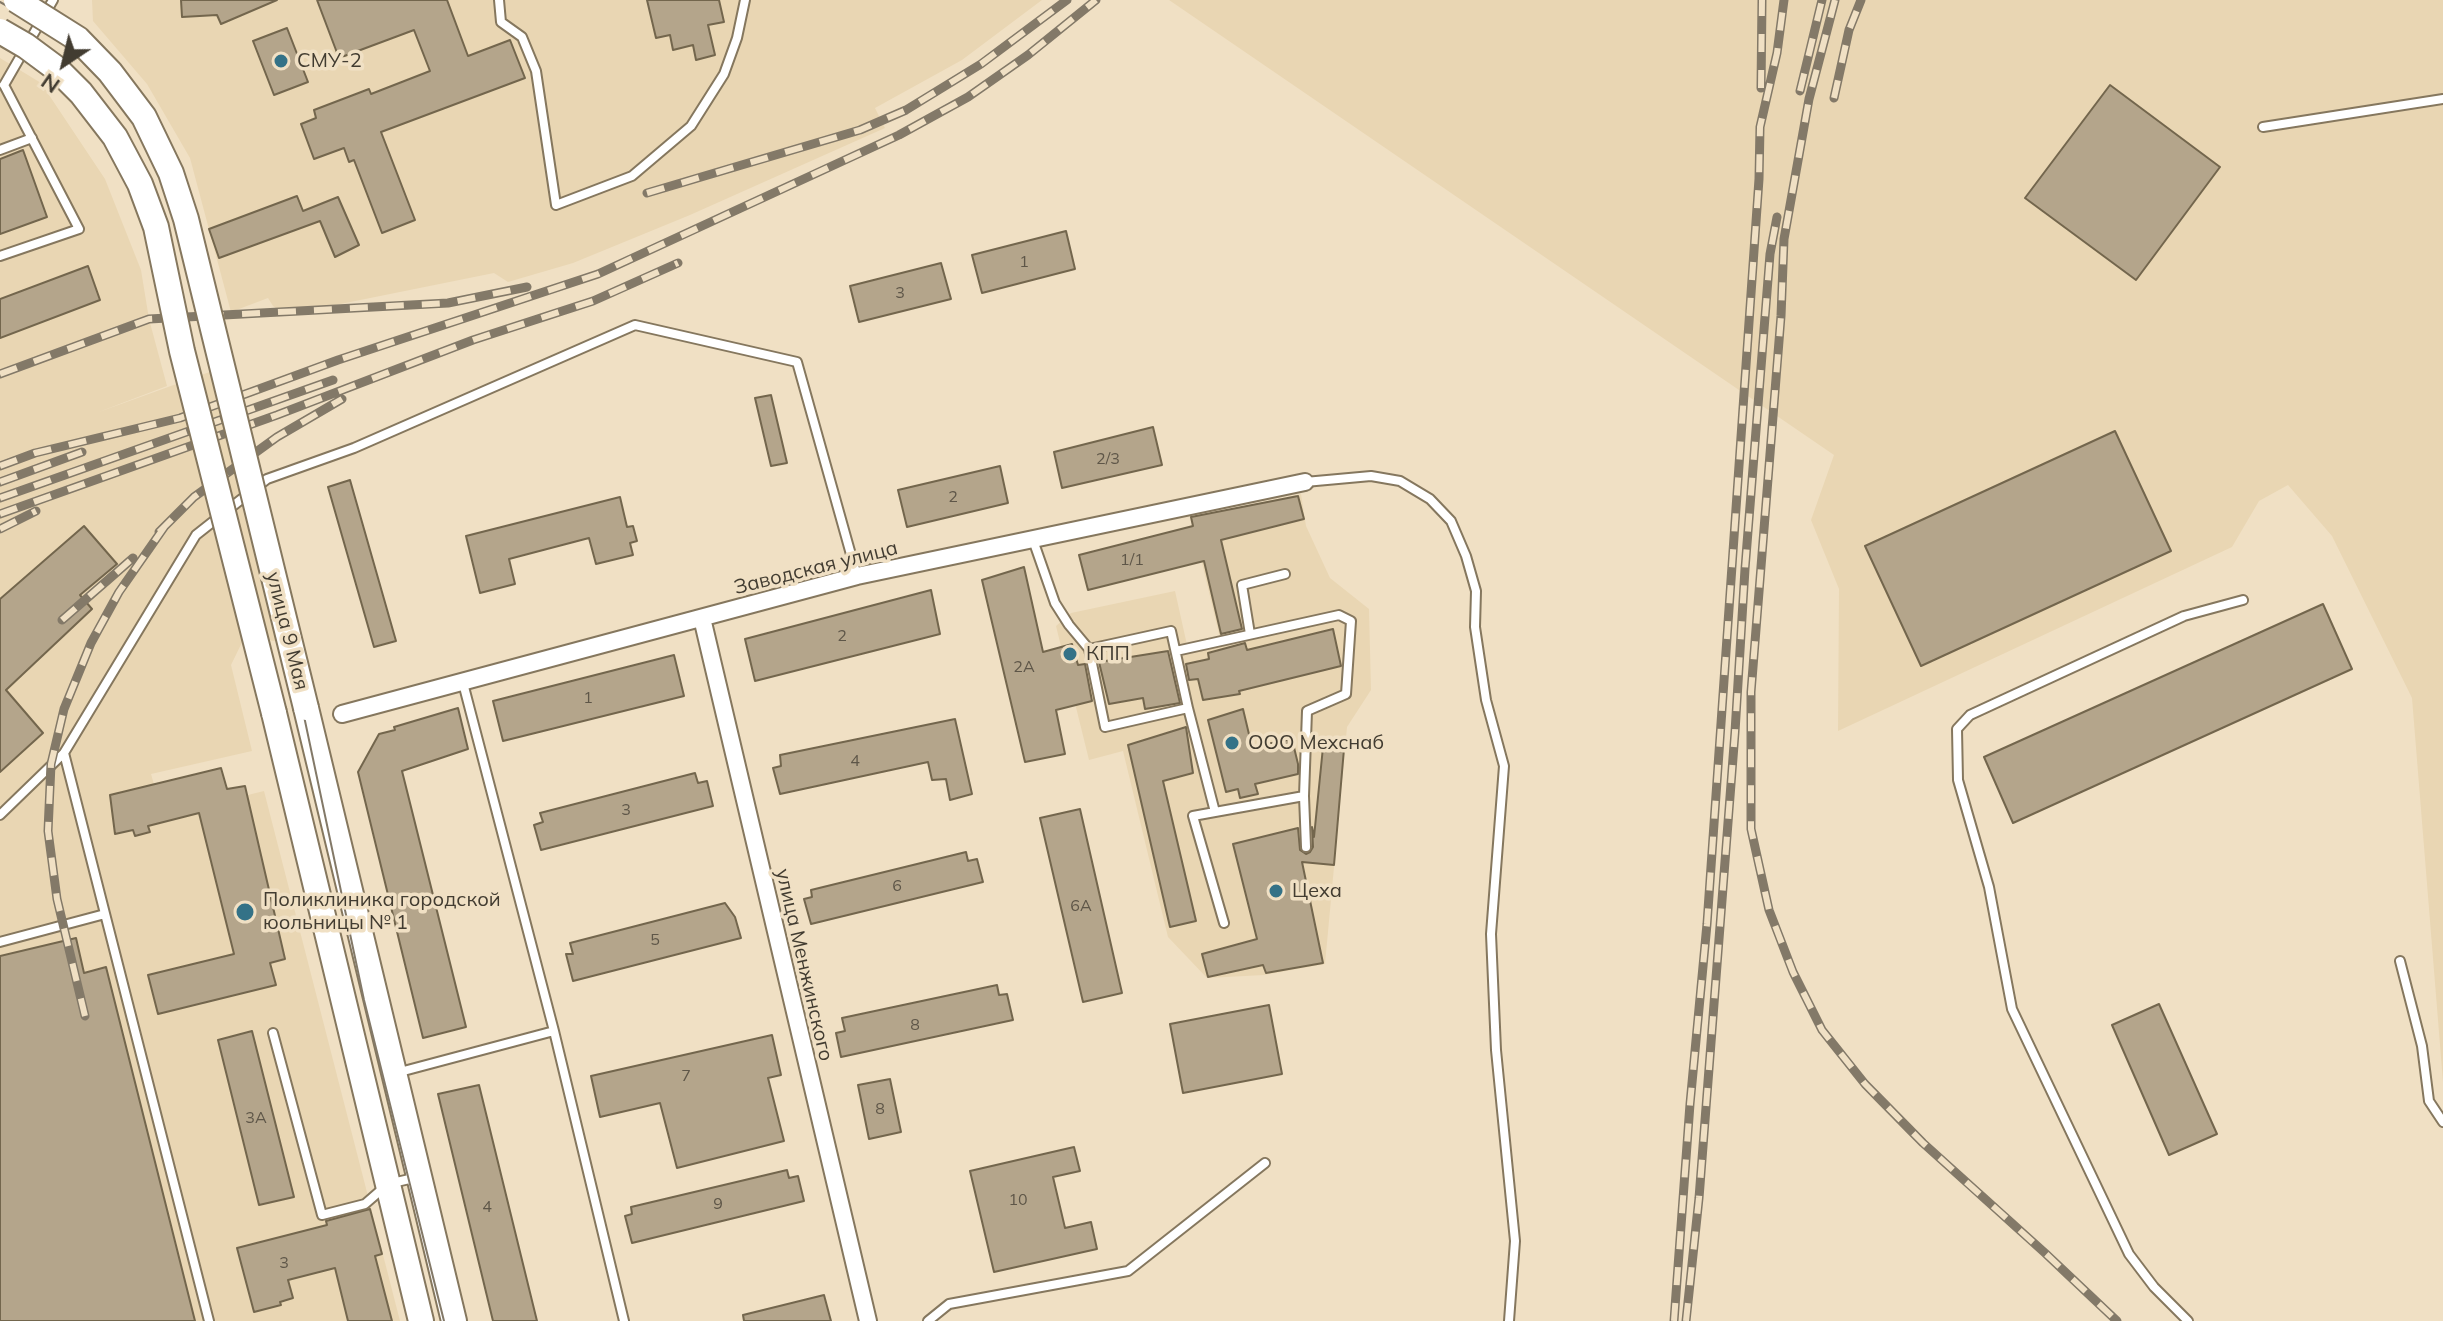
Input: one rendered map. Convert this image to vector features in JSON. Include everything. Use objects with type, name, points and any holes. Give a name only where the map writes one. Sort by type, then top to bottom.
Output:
[{"type":"main road","name":"улица 9 Мая","points":[[16,0],[78,39],[110,72],[144,117],[171,173],[186,219],[454,1321]]},
{"type":"main road","name":"улица 9 Мая","points":[[0,31],[57,69],[81,93],[115,137],[140,184],[156,227],[182,351],[274,713],[421,1321]]},
{"type":"street","name":"Заводская улица","points":[[342,714],[857,576],[1305,482]]},
{"type":"street","name":"улица Менжинского","points":[[702,618],[868,1321]]},
{"type":"lane","points":[[0,256],[79,229],[2,84],[53,0]]},
{"type":"lane","points":[[499,0],[501,22],[522,37],[536,71],[556,205],[632,176],[691,126],[724,74],[737,38],[745,0]]},
{"type":"lane","points":[[2263,127],[2443,99]]},
{"type":"lane","points":[[0,150],[32,138]]},
{"type":"lane","points":[[0,815],[64,753],[196,535],[267,479],[354,448],[635,325],[797,362],[857,576]]},
{"type":"lane","points":[[1305,482],[1371,476],[1400,481],[1430,499],[1451,521],[1476,591],[1475,627],[1486,700],[1504,766],[1491,934],[1496,1050],[1515,1241],[1509,1321]]},
{"type":"lane","points":[[1033,539],[1055,603],[1089,649],[1105,727],[1188,708]]},
{"type":"lane","points":[[1250,634],[1242,585],[1285,574]]},
{"type":"lane","points":[[2188,1321],[2154,1287],[2129,1254],[2012,1009],[1989,887],[1958,780],[1957,729],[1970,715],[2184,616],[2243,600]]},
{"type":"lane","points":[[1176,651],[1339,615],[1351,621],[1346,694],[1307,711],[1306,847]]},
{"type":"lane","points":[[1089,649],[1171,631],[1215,812]]},
{"type":"lane","points":[[463,683],[554,1031],[624,1321]]},
{"type":"lane","points":[[64,753],[209,1321]]},
{"type":"lane","points":[[1224,923],[1193,816],[1304,796]]},
{"type":"lane","points":[[0,942],[105,914]]},
{"type":"lane","points":[[2400,961],[2422,1046],[2429,1101],[2443,1122]]},
{"type":"lane","points":[[393,1073],[554,1031]]},
{"type":"lane","points":[[273,1033],[322,1215],[365,1204],[388,1184],[418,1176]]},
{"type":"lane","points":[[928,1321],[949,1304],[1128,1271],[1265,1163]]},
{"type":"shaded area","points":[[92,0],[1042,0],[962,60],[875,108],[885,128],[690,215],[573,263],[508,282],[494,273],[286,315],[268,298],[231,312],[190,158],[147,84],[93,21]]},
{"type":"shaded area","points":[[1169,0],[2443,0],[2443,1082],[2412,698],[2332,536],[2288,485],[2259,501],[2232,547],[1838,731],[1839,589],[1811,520],[1834,455]]},
{"type":"shaded area","points":[[0,58],[41,83],[105,179],[141,270],[149,319],[167,386],[96,413],[229,365],[281,642],[260,639],[249,628],[231,665],[252,751],[151,774],[163,816],[264,791],[400,1321],[0,1321]]},
{"type":"shaded area","points":[[1301,494],[1306,526],[1330,578],[1369,609],[1371,690],[1347,727],[1325,964],[1264,975],[1207,978],[1168,937],[1123,751],[1089,760],[1056,626],[1071,613],[1175,591],[1187,645],[1220,638],[1191,517]]},
{"type":"building","points":[[181,0],[277,0],[221,24],[217,15],[182,17]]},
{"type":"building","points":[[317,0],[447,0],[468,56],[510,40],[525,78],[381,132],[415,220],[382,233],[354,160],[349,162],[344,148],[314,159],[301,124],[316,118],[314,110],[369,89],[371,94],[430,71],[414,30],[339,58]]},
{"type":"building","points":[[647,0],[719,0],[724,22],[708,25],[715,55],[696,60],[693,45],[673,50],[670,35],[656,38]]},
{"type":"building","name":"СМУ-2","points":[[287,28],[308,82],[274,95],[253,41]]},
{"type":"building","points":[[2110,85],[2220,167],[2136,280],[2025,198]]},
{"type":"building","points":[[23,150],[47,217],[0,234],[0,159]]},
{"type":"building","points":[[297,196],[303,211],[338,197],[359,245],[335,257],[320,221],[219,258],[209,229]]},
{"type":"building","points":[[1066,231],[1075,269],[982,293],[972,255]]},
{"type":"building","points":[[941,263],[951,299],[859,322],[850,286]]},
{"type":"building","points":[[88,266],[100,300],[0,338],[0,299]]},
{"type":"building","points":[[771,395],[787,463],[771,466],[755,398]]},
{"type":"building","points":[[1153,427],[1162,465],[1062,488],[1054,452]]},
{"type":"building","points":[[2115,431],[2171,551],[1921,666],[1865,546]]},
{"type":"building","points":[[1000,466],[1008,503],[907,527],[898,490]]},
{"type":"building","points":[[350,480],[396,641],[374,647],[328,487]]},
{"type":"building","points":[[1298,496],[1304,519],[1221,540],[1242,629],[1221,634],[1204,561],[1088,590],[1079,555],[1193,526],[1191,517]]},
{"type":"building","points":[[620,497],[627,527],[633,526],[637,541],[630,543],[633,555],[596,564],[589,538],[509,559],[515,584],[480,593],[466,536]]},
{"type":"building","points":[[84,526],[117,564],[80,595],[92,609],[6,690],[43,733],[0,772],[0,599]]},
{"type":"building","points":[[1024,567],[1043,652],[1072,644],[1078,665],[1085,664],[1092,701],[1056,710],[1065,754],[1025,762],[982,580]]},
{"type":"building","points":[[931,590],[940,634],[755,681],[745,639]]},
{"type":"building","points":[[2323,604],[2352,669],[2013,823],[1984,757]]},
{"type":"building","points":[[1333,629],[1341,666],[1239,691],[1240,694],[1203,700],[1198,679],[1189,680],[1186,664],[1209,659],[1208,653],[1245,643],[1247,650]]},
{"type":"building","points":[[1168,651],[1180,703],[1145,709],[1143,698],[1109,704],[1099,662]]},
{"type":"building","points":[[674,655],[684,696],[503,741],[493,701]]},
{"type":"building","points":[[458,708],[468,749],[402,771],[466,1027],[423,1038],[358,772],[379,734]]},
{"type":"building","name":"ООО Мехснаб","points":[[1243,709],[1252,747],[1292,739],[1298,774],[1255,784],[1258,794],[1240,798],[1238,789],[1226,792],[1208,720]]},
{"type":"building","points":[[955,719],[972,794],[950,800],[946,779],[932,780],[928,762],[780,794],[773,768],[781,766],[780,755]]},
{"type":"building","points":[[1186,727],[1193,773],[1163,781],[1196,921],[1170,927],[1128,745]]},
{"type":"building","name":"Цеха","points":[[1323,747],[1344,749],[1334,865],[1302,862],[1323,963],[1266,973],[1263,965],[1208,977],[1202,954],[1257,939],[1233,844],[1298,828],[1300,850],[1306,854],[1310,852]]},
{"type":"building","points":[[221,768],[227,789],[245,786],[285,959],[270,963],[276,985],[158,1014],[148,975],[234,954],[199,813],[148,826],[150,832],[135,836],[133,830],[115,834],[110,795]]},
{"type":"building","points":[[695,773],[698,783],[707,781],[713,806],[541,850],[534,825],[543,822],[540,813]]},
{"type":"building","points":[[1080,809],[1122,993],[1083,1002],[1040,818]]},
{"type":"building","points":[[966,852],[968,861],[977,859],[983,882],[811,924],[804,899],[812,897],[811,890]]},
{"type":"building","points":[[725,903],[735,917],[741,938],[573,981],[566,954],[573,954],[570,943]]},
{"type":"building","points":[[76,938],[84,973],[106,967],[195,1321],[0,1321],[0,956]]},
{"type":"building","points":[[997,985],[999,995],[1007,994],[1013,1020],[841,1057],[836,1033],[845,1031],[842,1018]]},
{"type":"building","points":[[2159,1004],[2217,1134],[2169,1155],[2112,1025]]},
{"type":"building","points":[[1269,1005],[1282,1074],[1183,1093],[1170,1024]]},
{"type":"building","points":[[252,1031],[294,1197],[259,1205],[218,1040]]},
{"type":"building","points":[[772,1035],[781,1075],[768,1078],[784,1141],[677,1168],[660,1103],[600,1117],[591,1076]]},
{"type":"building","points":[[890,1079],[901,1132],[869,1139],[858,1085]]},
{"type":"building","points":[[479,1085],[537,1321],[493,1321],[438,1094]]},
{"type":"building","points":[[1074,1147],[1080,1171],[1053,1177],[1065,1228],[1091,1222],[1097,1249],[994,1272],[970,1171]]},
{"type":"building","points":[[787,1170],[789,1178],[798,1176],[804,1201],[632,1243],[625,1216],[632,1214],[631,1207]]},
{"type":"building","points":[[370,1209],[382,1254],[375,1256],[392,1321],[348,1321],[335,1268],[288,1280],[293,1298],[280,1302],[281,1305],[254,1312],[237,1248],[327,1225],[326,1221]]},
{"type":"building","points":[[824,1295],[831,1321],[744,1321],[743,1315]]},
{"type":"tram line","points":[[0,2],[38,23],[72,48],[100,77],[135,123],[161,176],[178,222],[301,702],[364,1000],[444,1321]]},
{"type":"railway","points":[[647,193],[860,130],[906,110],[981,64],[1067,0]]},
{"type":"railway","points":[[0,466],[35,453],[180,418],[338,360],[598,274],[899,135],[968,97],[1028,55],[1096,0]]},
{"type":"railway","points":[[1761,88],[1762,0]]},
{"type":"railway","points":[[1674,1321],[1707,924],[1759,179],[1760,127],[1777,53],[1784,0]]},
{"type":"railway","points":[[1800,91],[1822,0]]},
{"type":"railway","points":[[1835,0],[1809,99],[1784,239],[1781,316],[1751,692],[1751,829],[1769,910],[1793,972],[1822,1030],[1865,1084],[1923,1143],[2117,1321]]},
{"type":"railway","points":[[1834,98],[1849,30],[1861,0]]},
{"type":"railway","points":[[1686,1321],[1699,1198],[1770,254],[1777,217]]},
{"type":"railway","points":[[0,514],[277,415],[473,340],[593,301],[678,263]]},
{"type":"railway","points":[[0,374],[149,319],[448,303],[527,287]]},
{"type":"railway","points":[[0,498],[333,380]]},
{"type":"railway","points":[[159,532],[194,497],[277,437],[342,399]]},
{"type":"railway","points":[[0,482],[82,452]]},
{"type":"railway","points":[[0,529],[36,511]]},
{"type":"railway","points":[[85,1016],[57,899],[48,831],[51,764],[64,709],[91,643],[119,592],[165,526]]},
{"type":"railway","points":[[62,620],[133,558]]},
{"type":"place","name":"СМУ-2","points":[[281,61]]},
{"type":"place","name":"КПП","points":[[1070,654]]},
{"type":"place","name":"ООО Мехснаб","points":[[1232,743]]},
{"type":"place","name":"Цеха","points":[[1276,891]]},
{"type":"place","name":"Поликлиника городской юольницы № 1","points":[[245,912]]}]
